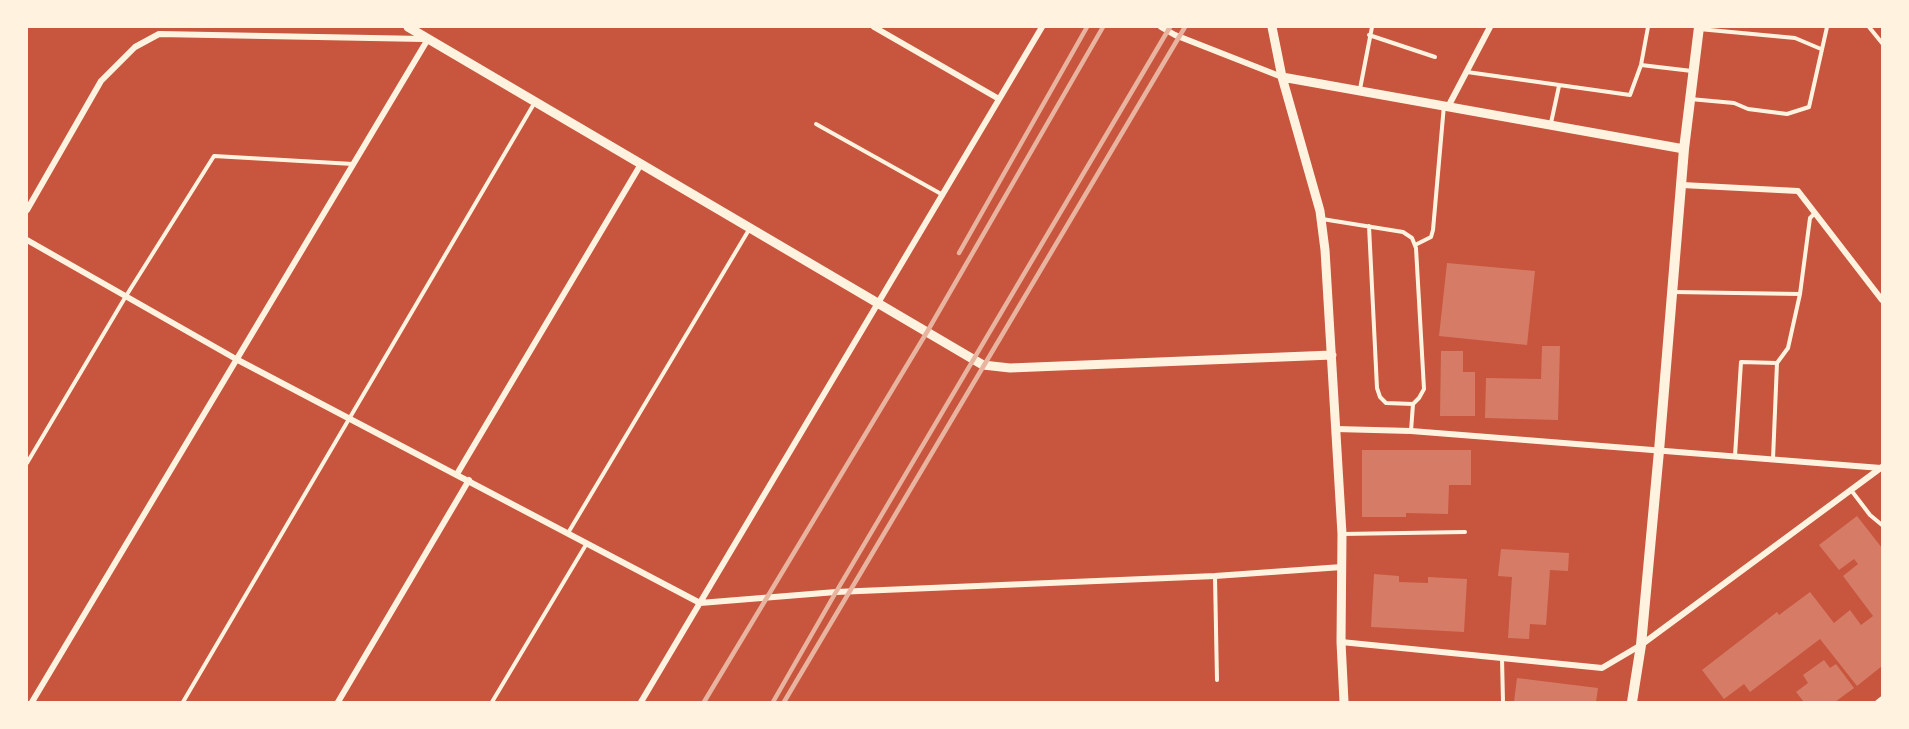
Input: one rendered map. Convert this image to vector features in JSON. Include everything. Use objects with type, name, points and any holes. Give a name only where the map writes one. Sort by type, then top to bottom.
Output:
[{"type":"main road","points":[[1632,702],[1641,645],[1684,148],[1698,28]]},
{"type":"street","points":[[408,27],[983,365],[997,368],[1332,355]]},
{"type":"street","points":[[874,27],[999,99]]},
{"type":"street","points":[[641,702],[1042,27]]},
{"type":"street","points":[[1161,27],[1175,35],[1282,77],[1684,148]]},
{"type":"street","points":[[1272,27],[1282,77],[1321,218],[1325,250],[1342,534],[1341,642],[1344,702]]},
{"type":"street","points":[[1446,105],[1490,27]]},
{"type":"street","points":[[27,210],[101,81],[135,47],[159,34],[428,39]]},
{"type":"street","points":[[32,702],[428,39]]},
{"type":"street","points":[[457,474],[641,164]]},
{"type":"street","points":[[1682,185],[1797,191],[1882,300]]},
{"type":"street","points":[[27,240],[237,359],[700,603],[836,592],[1215,576],[1342,567]]},
{"type":"street","points":[[1336,429],[1411,430],[1882,467]]},
{"type":"street","points":[[1341,642],[1602,668],[1641,645],[1882,467]]},
{"type":"street","points":[[338,702],[469,480]]},
{"type":"lane","points":[[1360,90],[1372,27]]},
{"type":"lane","points":[[1466,72],[1630,95],[1641,64],[1648,27]]},
{"type":"lane","points":[[1690,99],[1734,103],[1748,109],[1787,114],[1809,107],[1827,27]]},
{"type":"lane","points":[[1869,27],[1882,44]]},
{"type":"lane","points":[[1698,28],[1795,38],[1821,49]]},
{"type":"lane","points":[[1369,35],[1435,57]]},
{"type":"lane","points":[[1641,64],[1693,71]]},
{"type":"lane","points":[[1550,124],[1559,86]]},
{"type":"lane","points":[[183,702],[536,102]]},
{"type":"lane","points":[[1415,245],[1431,237],[1433,230],[1446,105]]},
{"type":"lane","points":[[816,124],[943,195]]},
{"type":"lane","points":[[27,463],[126,296],[214,156],[353,164]]},
{"type":"lane","points":[[1773,459],[1777,363],[1788,348],[1800,294],[1810,218],[1815,213]]},
{"type":"lane","points":[[1321,218],[1403,232],[1412,238],[1415,245],[1424,389],[1413,404],[1411,430]]},
{"type":"lane","points":[[1369,226],[1377,388],[1380,397],[1386,403],[1413,404]]},
{"type":"lane","points":[[568,532],[750,228]]},
{"type":"lane","points":[[1673,292],[1800,294]]},
{"type":"lane","points":[[1735,456],[1741,362],[1777,363]]},
{"type":"lane","points":[[1851,490],[1870,515],[1881,522]]},
{"type":"lane","points":[[1342,534],[1465,532]]},
{"type":"lane","points":[[492,702],[587,543]]},
{"type":"lane","points":[[1215,576],[1216,680]]},
{"type":"lane","points":[[1502,657],[1503,702]]},
{"type":"lane","points":[[1877,702],[1882,698]]},
{"type":"building","points":[[1447,263],[1535,271],[1527,345],[1439,336]]},
{"type":"building","points":[[1542,346],[1560,346],[1558,420],[1485,418],[1486,378],[1541,379]]},
{"type":"building","points":[[1441,351],[1463,351],[1463,372],[1475,372],[1475,416],[1440,416]]},
{"type":"building","points":[[1362,450],[1471,450],[1471,485],[1449,485],[1448,514],[1406,513],[1406,517],[1362,517]]},
{"type":"building","points":[[1857,516],[1882,548],[1882,666],[1857,686],[1820,639],[1750,692],[1744,684],[1724,699],[1702,670],[1777,612],[1779,615],[1810,592],[1834,623],[1850,610],[1861,625],[1873,616],[1843,576],[1858,564],[1854,559],[1839,570],[1819,545]]},
{"type":"building","points":[[1501,549],[1569,553],[1568,571],[1550,570],[1546,625],[1530,624],[1529,639],[1508,638],[1512,577],[1498,576]]},
{"type":"building","points":[[1374,574],[1399,576],[1399,582],[1428,583],[1428,577],[1467,579],[1464,632],[1371,627]]},
{"type":"building","points":[[1824,660],[1830,668],[1836,664],[1854,688],[1835,702],[1804,702],[1796,692],[1808,683],[1803,675]]},
{"type":"building","points":[[1517,678],[1598,688],[1596,702],[1514,702]]},
{"type":"railway","points":[[959,253],[1087,27]]},
{"type":"railway","points":[[704,702],[927,332],[1103,27]]},
{"type":"railway","points":[[773,702],[1170,27]]},
{"type":"railway","points":[[784,702],[1185,27]]}]
